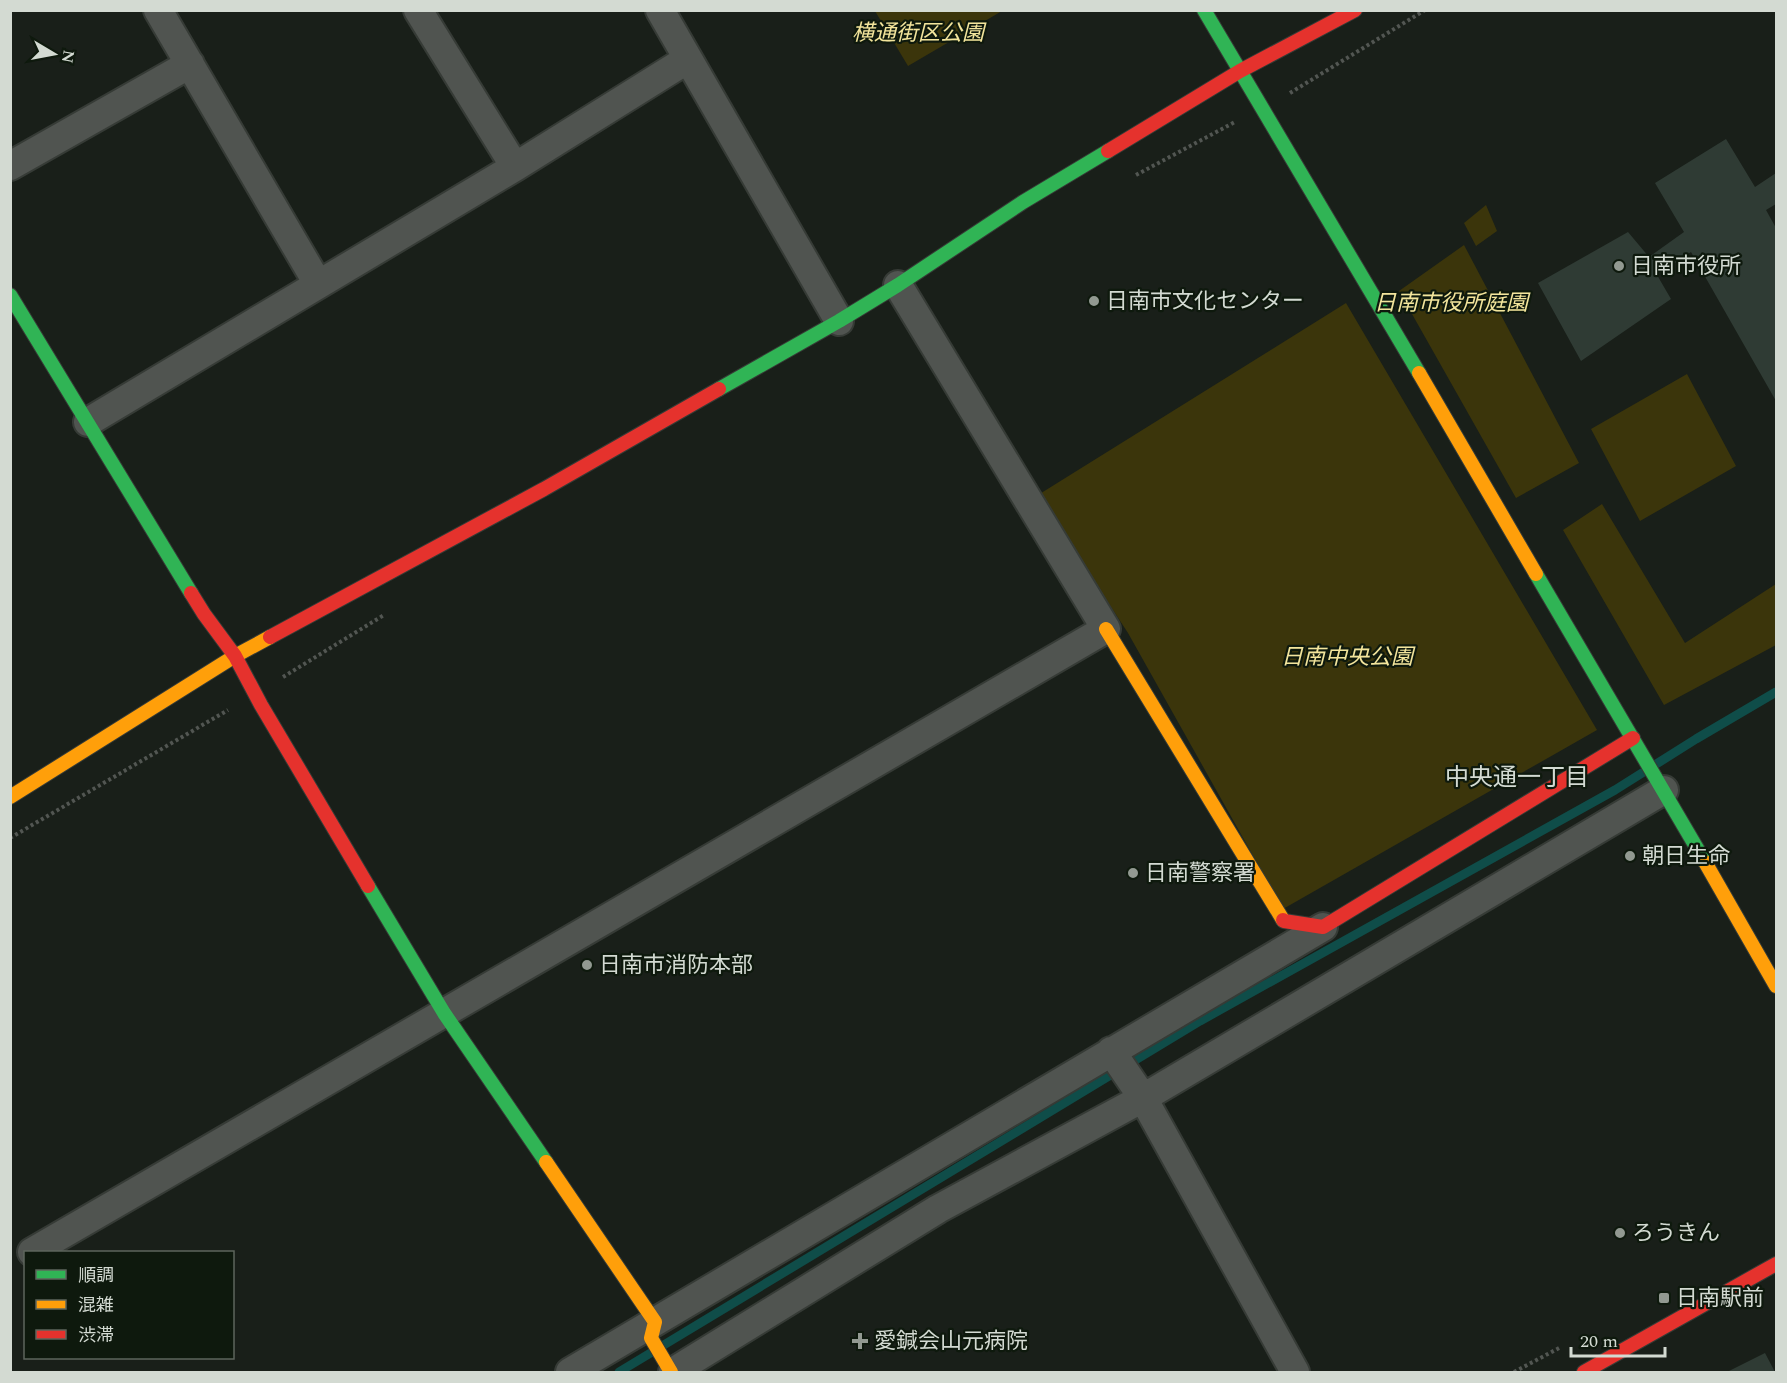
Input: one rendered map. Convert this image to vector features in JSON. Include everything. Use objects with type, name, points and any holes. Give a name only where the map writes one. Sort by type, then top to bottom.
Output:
[{"type":"main road","points":[[1204,10],[1662,786],[1776,986]]},
{"type":"main road","points":[[10,797],[235,656],[544,489],[838,321],[898,285],[1023,202],[1240,72],[1355,10]]},
{"type":"main road","points":[[10,295],[204,614],[235,656],[261,705],[444,1013],[653,1330],[670,1370]]},
{"type":"main road","points":[[1106,629],[1284,921],[1323,927],[1633,738]]},
{"type":"main road","points":[[1584,1372],[1776,1264]]},
{"type":"street","points":[[158,10],[318,284]]},
{"type":"street","points":[[417,10],[515,167]]},
{"type":"street","points":[[660,10],[838,321]]},
{"type":"street","points":[[88,422],[515,167],[688,59]]},
{"type":"street","points":[[10,166],[189,64]]},
{"type":"street","points":[[34,1251],[1106,629],[898,285]]},
{"type":"street","points":[[670,1370],[938,1209],[1662,786]]},
{"type":"street","points":[[570,1372],[653,1330],[1114,1056],[1323,927]]},
{"type":"street","points":[[1114,1056],[1139,1092],[1295,1372]]},
{"type":"street","points":[[10,1265],[24,1257]]},
{"type":"green space","name":"横通街区公園","points":[[875,11],[1002,11],[908,66]]},
{"type":"green space","points":[[1486,205],[1497,231],[1476,246],[1464,223]]},
{"type":"green space","name":"日南市役所庭園","points":[[1464,245],[1579,463],[1516,498],[1399,291]]},
{"type":"green space","name":"日南中央公園","points":[[1346,303],[1597,730],[1283,909],[1128,633],[1038,495]]},
{"type":"green space","points":[[1687,374],[1736,466],[1640,521],[1591,429]]},
{"type":"green space","points":[[1602,504],[1685,643],[1776,584],[1776,645],[1664,705],[1563,530]]},
{"type":"building","name":"日南市役所","points":[[1726,139],[1755,187],[1776,173],[1776,204],[1766,210],[1776,228],[1776,401],[1691,252],[1657,275],[1671,299],[1581,361],[1538,283],[1628,232],[1649,257],[1684,232],[1655,183]]},
{"type":"building","points":[[1765,1353],[1775,1372],[1727,1372]]},
{"type":"waterway","points":[[619,1372],[1200,1021],[1615,790],[1776,692]]},
{"type":"traffic: fast","points":[[1204,10],[1419,373]]},
{"type":"traffic: fast","points":[[719,389],[898,285],[1023,202],[1108,151]]},
{"type":"traffic: fast","points":[[10,295],[191,593]]},
{"type":"traffic: fast","points":[[1536,574],[1705,862]]},
{"type":"traffic: fast","points":[[368,886],[444,1013],[546,1162]]},
{"type":"traffic: slow","points":[[1419,373],[1536,574]]},
{"type":"traffic: slow","points":[[1106,629],[1283,920]]},
{"type":"traffic: slow","points":[[10,797],[235,656],[270,637]]},
{"type":"traffic: slow","points":[[1705,862],[1776,986]]},
{"type":"traffic: slow","points":[[546,1162],[655,1322],[651,1338],[671,1372]]},
{"type":"traffic: jam","points":[[1108,151],[1240,71],[1355,10]]},
{"type":"traffic: jam","points":[[270,637],[544,489],[719,389]]},
{"type":"traffic: jam","points":[[191,593],[235,656],[261,705],[368,886]]},
{"type":"traffic: jam","points":[[1283,920],[1323,927],[1633,738]]},
{"type":"traffic: jam","points":[[1584,1372],[1776,1264]]},
{"type":"place","name":"日南市役所","points":[[1619,266]]},
{"type":"place","name":"日南市文化センター","points":[[1094,301]]},
{"type":"place","name":"朝日生命","points":[[1630,856]]},
{"type":"place","name":"日南警察署","points":[[1133,873]]},
{"type":"place","name":"日南市消防本部","points":[[587,965]]},
{"type":"place","name":"ろうきん","points":[[1620,1233]]},
{"type":"place","name":"日南駅前","points":[[1664,1298]]},
{"type":"place","name":"愛鍼会山元病院","points":[[860,1341]]},
{"type":"district","name":"中央通一丁目","points":[[1517,778]]}]
